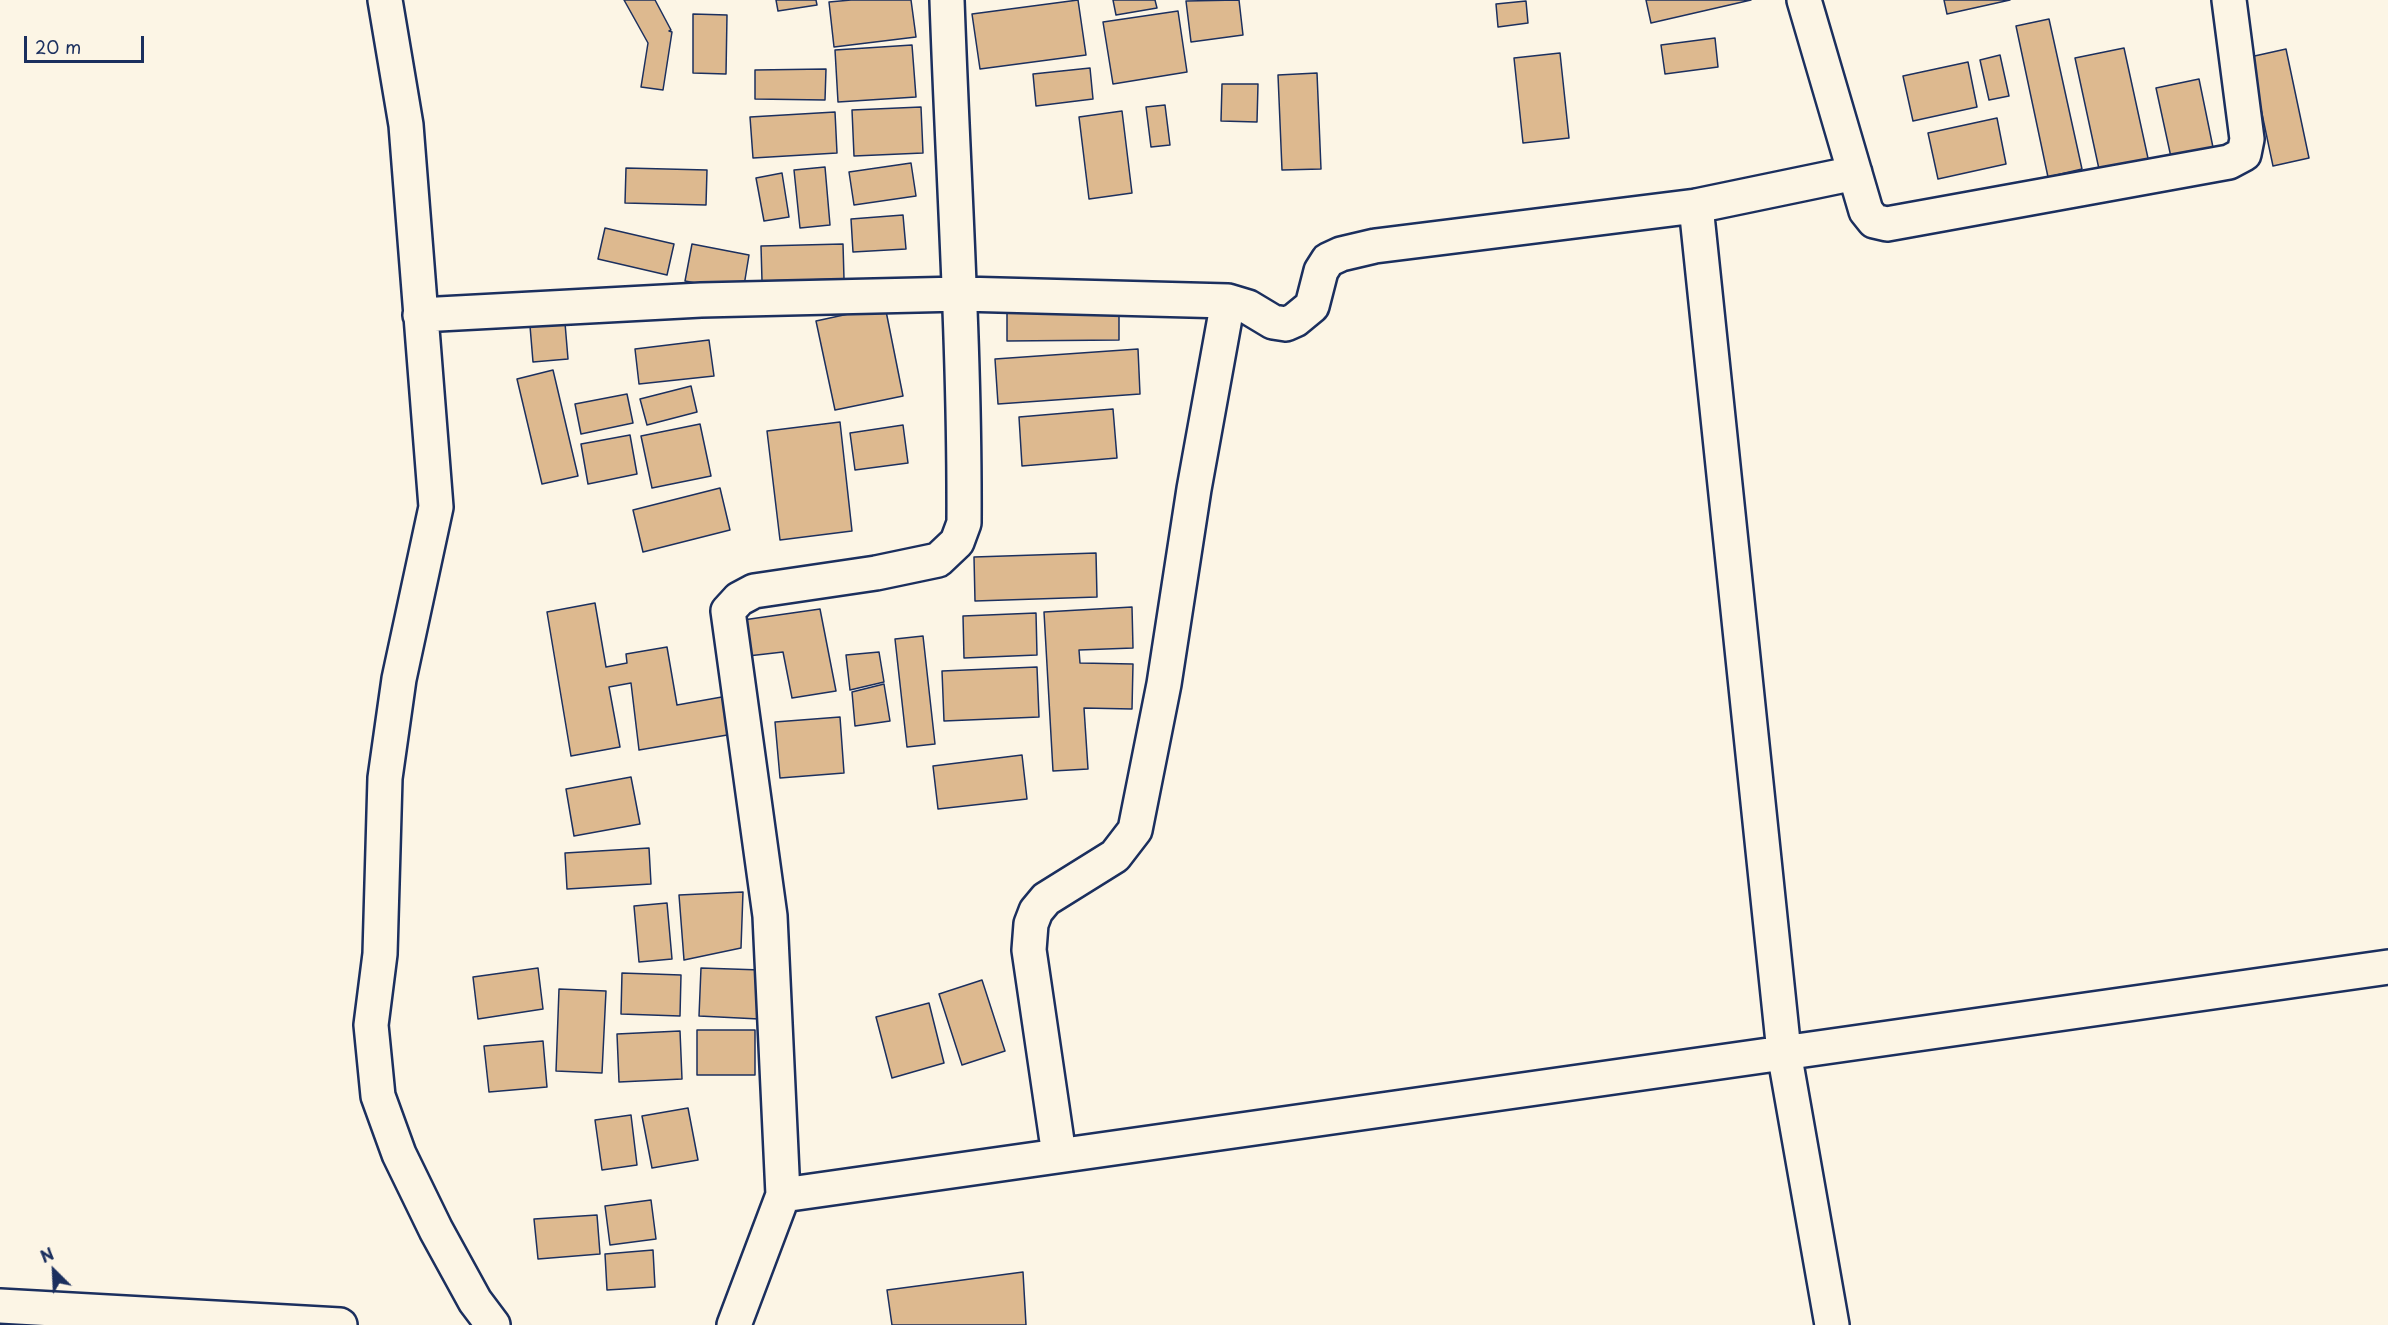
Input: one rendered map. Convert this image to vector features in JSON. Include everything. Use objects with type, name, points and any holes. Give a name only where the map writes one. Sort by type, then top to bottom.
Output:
[{"type":"street","points":[[385,0],[406,125],[436,507],[399,679],[385,778],[380,954],[372,1025],[378,1096],[399,1154],[436,1230],[476,1301],[493,1325]]},
{"type":"street","points":[[734,1325],[783,1195],[770,916],[728,611],[739,599],[754,591],[876,573],[938,560],[957,542],[964,523],[961,294],[947,0]]},
{"type":"street","points":[[1804,0],[1866,211],[1874,221],[1887,224],[2229,162],[2244,154],[2247,140],[2229,0]]},
{"type":"street","points":[[420,315],[701,300],[961,294],[1228,301],[1248,307],[1273,322],[1286,324],[1312,306],[1321,271],[1328,260],[1341,254],[1386,244],[1696,206],[1855,172]]},
{"type":"street","points":[[1696,206],[1784,1052],[1832,1325]]},
{"type":"street","points":[[1059,1155],[1029,950],[1031,924],[1036,911],[1046,899],[1108,862],[1126,845],[1135,830],[1164,684],[1194,489],[1228,301]]},
{"type":"street","points":[[783,1195],[2388,967]]},
{"type":"street","points":[[0,1306],[180,1321],[340,1325]]},
{"type":"building","points":[[624,0],[655,0],[671,30],[669,31],[672,32],[663,90],[641,87],[648,43]]},
{"type":"building","points":[[776,0],[816,0],[817,5],[778,11]]},
{"type":"building","points":[[911,0],[916,37],[834,47],[829,2]]},
{"type":"building","points":[[1078,0],[1086,55],[980,69],[972,14]]},
{"type":"building","points":[[1113,0],[1155,0],[1157,8],[1116,15]]},
{"type":"building","points":[[1239,0],[1243,35],[1191,42],[1186,1]]},
{"type":"building","points":[[1646,0],[1751,0],[1651,23]]},
{"type":"building","points":[[1944,0],[2010,0],[1947,14]]},
{"type":"building","points":[[1526,1],[1528,23],[1498,27],[1496,4]]},
{"type":"building","points":[[1178,11],[1187,72],[1113,84],[1103,22]]},
{"type":"building","points":[[693,14],[727,15],[726,74],[693,73]]},
{"type":"building","points":[[2049,19],[2082,169],[2048,177],[2016,26]]},
{"type":"building","points":[[1715,38],[1718,67],[1665,74],[1661,45]]},
{"type":"building","points":[[912,45],[916,97],[838,102],[835,50]]},
{"type":"building","points":[[2124,48],[2151,172],[2102,183],[2075,58]]},
{"type":"building","points":[[2286,49],[2309,158],[2273,166],[2250,57]]},
{"type":"building","points":[[1560,53],[1569,138],[1523,143],[1514,58]]},
{"type":"building","points":[[2000,55],[2009,96],[1989,100],[1980,60]]},
{"type":"building","points":[[1968,62],[1977,107],[1913,121],[1903,76]]},
{"type":"building","points":[[1090,68],[1093,99],[1036,106],[1033,74]]},
{"type":"building","points":[[826,69],[825,100],[755,99],[755,70]]},
{"type":"building","points":[[1317,73],[1321,169],[1282,170],[1278,75]]},
{"type":"building","points":[[2199,79],[2216,162],[2174,171],[2156,88]]},
{"type":"building","points":[[1222,84],[1258,84],[1257,122],[1221,121]]},
{"type":"building","points":[[1165,105],[1170,145],[1151,147],[1146,107]]},
{"type":"building","points":[[921,107],[923,153],[854,156],[852,110]]},
{"type":"building","points":[[1122,111],[1132,193],[1089,199],[1079,117]]},
{"type":"building","points":[[835,112],[837,153],[753,158],[750,117]]},
{"type":"building","points":[[1997,118],[2006,164],[1938,179],[1928,133]]},
{"type":"building","points":[[911,163],[916,196],[854,205],[849,172]]},
{"type":"building","points":[[825,167],[830,225],[800,228],[794,170]]},
{"type":"building","points":[[626,168],[707,170],[706,205],[625,203]]},
{"type":"building","points":[[782,173],[789,217],[764,221],[756,178]]},
{"type":"building","points":[[903,215],[906,249],[853,252],[851,219]]},
{"type":"building","points":[[605,228],[674,244],[667,275],[598,259]]},
{"type":"building","points":[[692,244],[749,255],[743,292],[685,281]]},
{"type":"building","points":[[843,244],[844,279],[762,281],[761,246]]},
{"type":"building","points":[[1119,302],[1119,340],[1007,341],[1007,303]]},
{"type":"building","points":[[885,306],[903,396],[835,410],[816,321]]},
{"type":"building","points":[[564,311],[568,359],[533,362],[529,314]]},
{"type":"building","points":[[709,340],[714,376],[639,384],[635,349]]},
{"type":"building","points":[[1138,349],[1140,394],[998,404],[995,359]]},
{"type":"building","points":[[553,370],[578,476],[542,484],[517,379]]},
{"type":"building","points":[[691,386],[697,412],[647,425],[640,399]]},
{"type":"building","points":[[627,394],[633,423],[581,434],[575,404]]},
{"type":"building","points":[[1113,409],[1117,458],[1022,466],[1019,417]]},
{"type":"building","points":[[840,422],[852,531],[780,540],[767,431]]},
{"type":"building","points":[[700,424],[711,476],[652,488],[641,436]]},
{"type":"building","points":[[903,425],[908,463],[855,470],[850,433]]},
{"type":"building","points":[[630,435],[637,474],[588,484],[581,444]]},
{"type":"building","points":[[720,488],[730,530],[643,552],[633,510]]},
{"type":"building","points":[[1096,553],[1097,597],[975,601],[974,557]]},
{"type":"building","points":[[595,603],[606,667],[627,663],[626,654],[667,647],[677,705],[733,695],[739,733],[639,750],[631,683],[609,687],[620,747],[571,756],[547,612]]},
{"type":"building","points":[[1132,607],[1133,648],[1079,650],[1080,663],[1133,664],[1132,709],[1084,708],[1088,769],[1053,771],[1044,612]]},
{"type":"building","points":[[820,609],[836,691],[792,698],[783,652],[748,656],[743,620]]},
{"type":"building","points":[[1036,613],[1037,655],[964,658],[963,616]]},
{"type":"building","points":[[923,636],[935,744],[907,747],[895,639]]},
{"type":"building","points":[[879,652],[884,682],[850,690],[846,655]]},
{"type":"building","points":[[1037,667],[1039,717],[944,721],[942,671]]},
{"type":"building","points":[[884,684],[890,721],[855,726],[852,692]]},
{"type":"building","points":[[840,717],[844,773],[780,778],[775,722]]},
{"type":"building","points":[[1022,755],[1027,799],[938,809],[933,766]]},
{"type":"building","points":[[631,777],[640,824],[574,836],[566,789]]},
{"type":"building","points":[[649,848],[651,884],[567,889],[565,853]]},
{"type":"building","points":[[743,892],[741,948],[684,960],[679,895]]},
{"type":"building","points":[[667,903],[672,959],[639,962],[634,906]]},
{"type":"building","points":[[538,968],[543,1009],[478,1019],[473,977]]},
{"type":"building","points":[[701,968],[761,970],[759,1019],[699,1016]]},
{"type":"building","points":[[622,973],[681,975],[680,1016],[621,1014]]},
{"type":"building","points":[[982,980],[1005,1051],[962,1065],[939,994]]},
{"type":"building","points":[[559,989],[606,991],[602,1073],[556,1071]]},
{"type":"building","points":[[929,1003],[944,1063],[892,1078],[876,1017]]},
{"type":"building","points":[[697,1030],[755,1030],[755,1075],[697,1075]]},
{"type":"building","points":[[680,1031],[682,1079],[619,1082],[617,1034]]},
{"type":"building","points":[[543,1041],[547,1087],[489,1092],[484,1046]]},
{"type":"building","points":[[688,1108],[698,1160],[652,1168],[642,1116]]},
{"type":"building","points":[[631,1115],[637,1165],[602,1170],[595,1120]]},
{"type":"building","points":[[651,1200],[656,1239],[610,1245],[605,1206]]},
{"type":"building","points":[[597,1215],[600,1254],[538,1259],[534,1219]]},
{"type":"building","points":[[653,1250],[655,1287],[607,1290],[605,1254]]},
{"type":"building","points":[[1023,1272],[1026,1325],[892,1325],[887,1290]]}]
